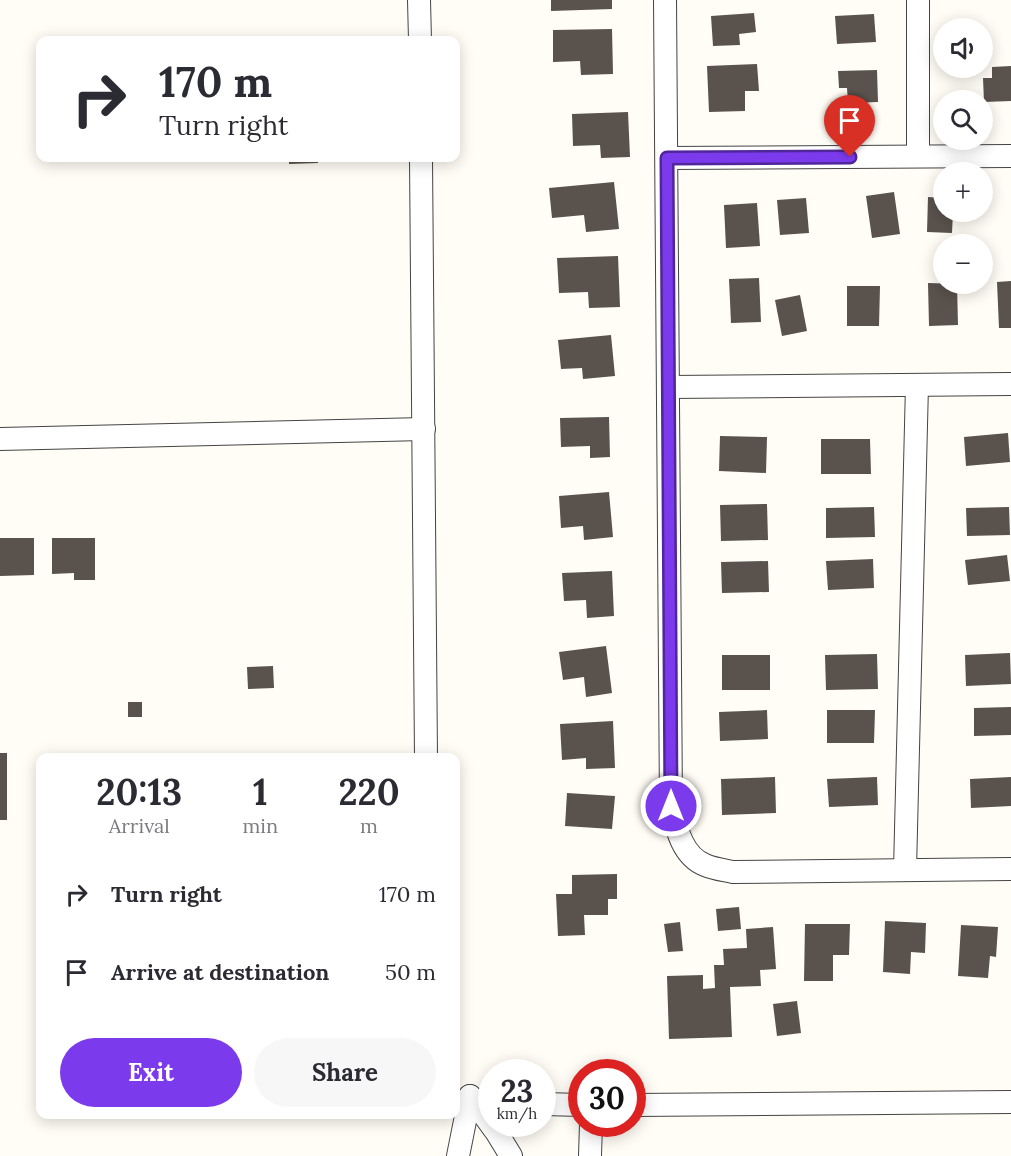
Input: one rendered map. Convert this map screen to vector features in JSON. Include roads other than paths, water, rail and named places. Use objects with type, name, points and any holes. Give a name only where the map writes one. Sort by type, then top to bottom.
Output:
[{"type":"street","points":[[419,0],[420,36]]},
{"type":"street","points":[[665,0],[671,806],[677,833],[688,850],[703,865],[733,872],[1011,869]]},
{"type":"street","points":[[918,0],[918,156]]},
{"type":"street","points":[[667,158],[1011,156]]},
{"type":"street","points":[[421,162],[426,753]]},
{"type":"street","points":[[668,387],[1011,384]]},
{"type":"street","points":[[905,870],[917,385]]},
{"type":"street","points":[[0,439],[424,429]]},
{"type":"street","points":[[463,1091],[478,1097]]},
{"type":"street","points":[[458,1156],[463,1091]]},
{"type":"street","points":[[463,1091],[497,1133],[511,1156]]},
{"type":"street","points":[[646,1105],[1011,1102]]},
{"type":"street","points":[[590,1156],[591,1137]]}]
